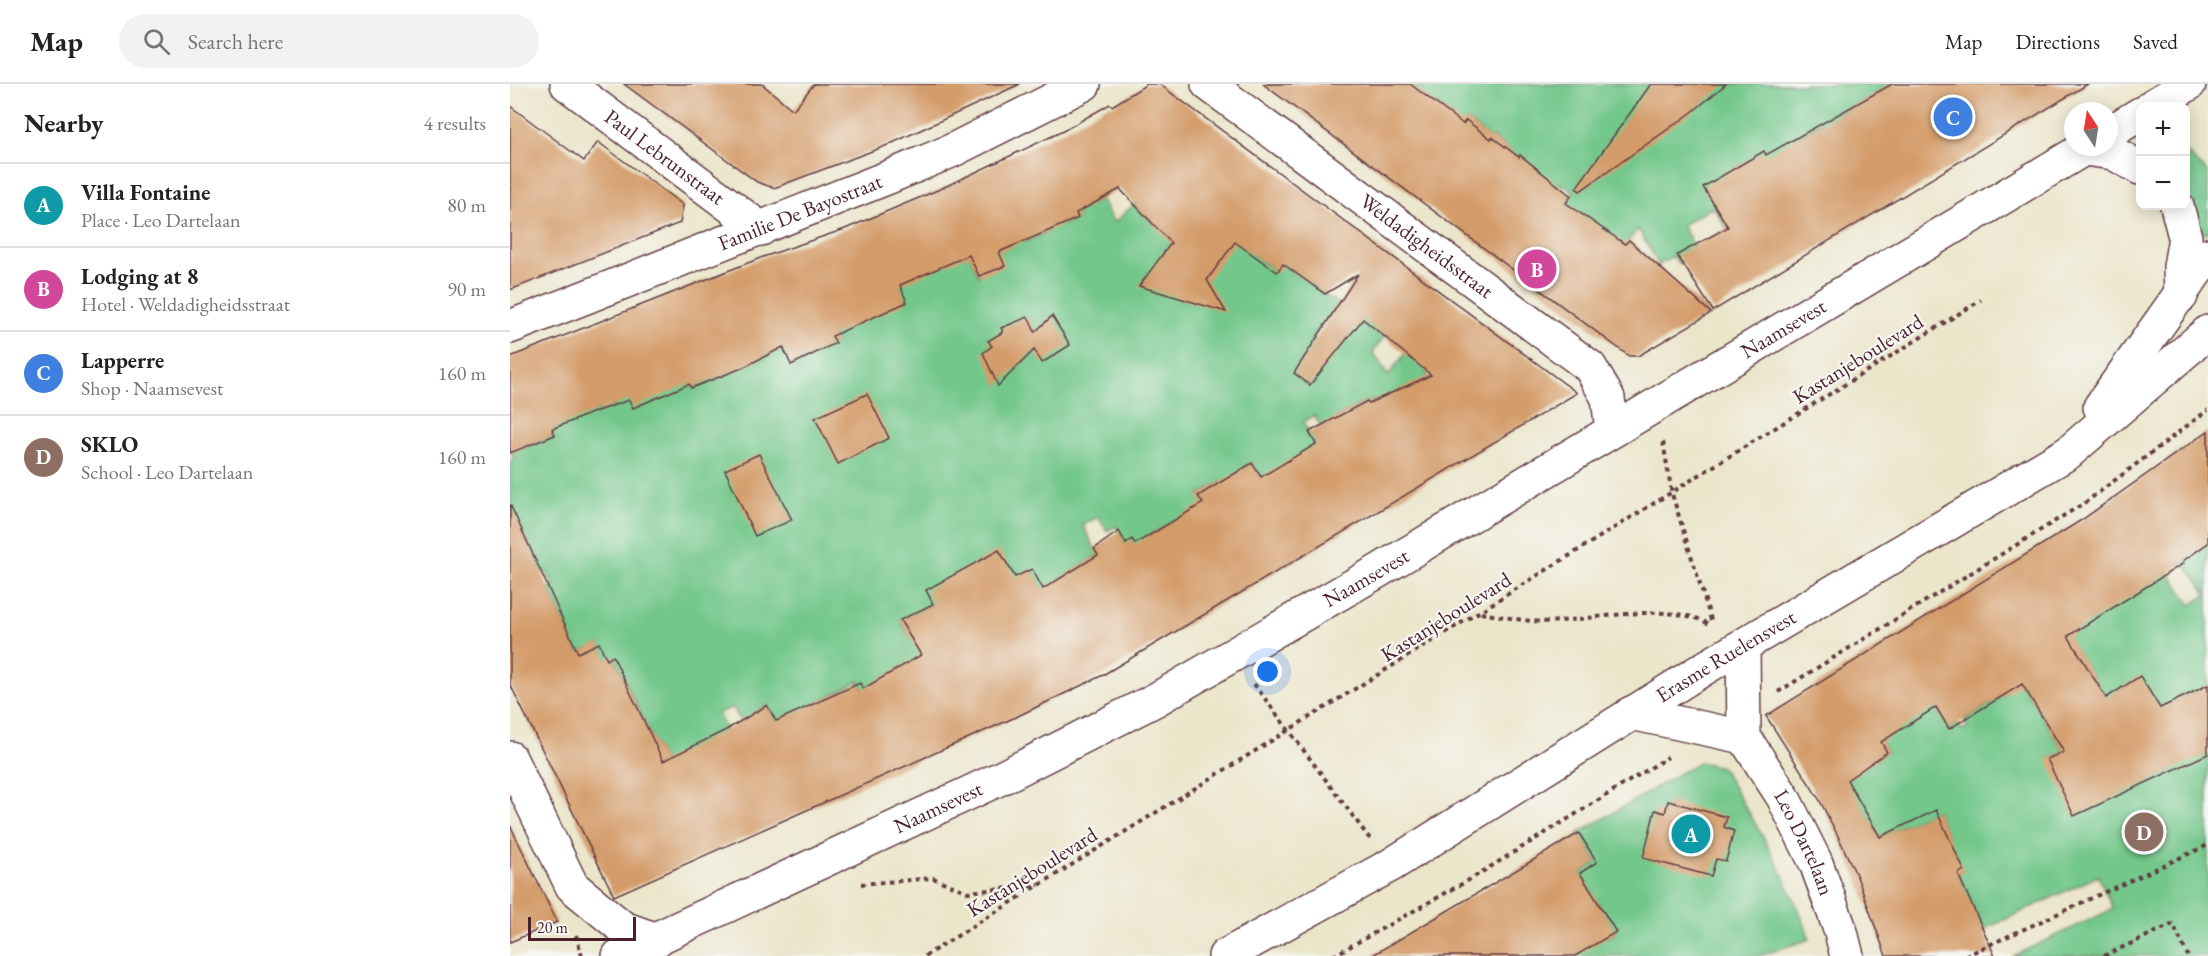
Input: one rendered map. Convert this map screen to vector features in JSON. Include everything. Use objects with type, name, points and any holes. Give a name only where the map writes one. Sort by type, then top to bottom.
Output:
[{"type":"main road","name":"Paul Lebrunstraat","points":[[567,84],[761,229]]},
{"type":"main road","name":"Familie De Bayostraat","points":[[510,327],[761,229],[951,151],[1084,84]]},
{"type":"main road","name":"Weldadigheidsstraat","points":[[1208,84],[1590,367],[1608,398],[1612,430]]},
{"type":"main road","points":[[2159,102],[2189,84]]},
{"type":"main road","name":"Naamsevest","points":[[2118,128],[2136,116]]},
{"type":"main road","name":"Naamsevest","points":[[619,956],[1001,778],[1155,700],[1375,573],[2071,156]]},
{"type":"main road","points":[[2118,156],[2136,166]]},
{"type":"main road","points":[[2178,210],[2185,237],[2180,267],[2181,296]]},
{"type":"main road","points":[[2068,453],[2208,255]]},
{"type":"main road","name":"Erasme Ruelensvest","points":[[1225,956],[1391,866],[1631,713],[2068,453],[2208,332]]},
{"type":"main road","points":[[1631,713],[1733,727],[1743,646]]},
{"type":"main road","name":"Leo Dartelaan","points":[[1733,727],[1783,797],[1816,863],[1841,932],[1846,956]]},
{"type":"main road","points":[[510,758],[572,885],[623,928],[657,940]]},
{"type":"path","name":"Kastanjeboulevard","points":[[925,956],[1288,733],[1981,300]]},
{"type":"path","points":[[1333,956],[1733,727],[2086,502],[2208,410]]},
{"type":"path","points":[[1662,435],[1672,494],[1714,627]]},
{"type":"path","points":[[1481,613],[1528,621],[1559,622],[1593,616],[1680,612],[1698,616],[1714,627]]},
{"type":"path","points":[[1705,633],[1714,627]]},
{"type":"path","points":[[1255,686],[1288,733],[1391,866]]},
{"type":"path","points":[[1965,956],[2208,845]]},
{"type":"path","points":[[851,885],[933,878],[968,892],[1040,885]]},
{"type":"path","points":[[2104,956],[2173,924],[2188,956]]},
{"type":"green space","points":[[1394,84],[1893,84],[1838,114],[1834,140],[1822,122],[1794,139],[1797,145],[1771,162],[1763,152],[1734,169],[1729,232],[1713,207],[1682,225],[1694,246],[1679,264],[1673,256],[1659,265],[1638,229],[1614,259],[1590,220],[1566,203],[1574,192],[1560,183],[1556,188],[1520,155],[1519,157],[1493,137],[1491,139],[1467,120],[1451,142],[1452,116],[1438,105]]},
{"type":"green space","points":[[2190,156],[2208,173],[2208,232],[2206,234],[2199,229],[2190,202]]},
{"type":"green space","points":[[1101,199],[1114,223],[1134,204],[1152,223],[1214,225],[1276,272],[1286,259],[1314,287],[1338,304],[1311,340],[1347,339],[1366,313],[1389,330],[1373,352],[1388,376],[1411,346],[1429,368],[1426,373],[1430,379],[1369,403],[1367,401],[1339,416],[1322,429],[1314,415],[1303,422],[1323,455],[1261,477],[1252,463],[1244,467],[1233,494],[1224,480],[1199,495],[1206,508],[1175,520],[1148,536],[1140,552],[1132,540],[1126,544],[1116,526],[1107,531],[1098,517],[1083,525],[1098,555],[1043,590],[1032,569],[959,657],[933,604],[900,620],[928,667],[906,712],[889,674],[873,683],[875,688],[865,692],[859,681],[777,723],[767,705],[755,712],[770,744],[756,752],[733,707],[718,713],[735,748],[663,761],[614,657],[607,660],[599,644],[578,653],[549,588],[553,586],[546,571],[529,579],[526,573],[540,566],[528,541],[510,549],[510,461],[514,459],[510,449],[525,447],[554,436],[552,429],[594,409],[600,412],[613,407],[611,400],[687,377],[691,388],[784,348],[792,365],[836,342],[814,297],[907,302],[898,281],[966,248],[979,276],[993,241],[1018,230],[1024,242],[1048,232],[1046,225],[1060,219],[1063,225],[1078,218],[1076,213]]},
{"type":"green space","points":[[2208,543],[2208,685],[2160,708],[2106,698],[2062,628],[2163,564],[2191,605],[2207,594],[2183,562]]},
{"type":"green space","points":[[2009,664],[2064,752],[2048,759],[2208,754],[2208,956],[2013,956],[2113,909],[2098,876],[1983,930],[1958,874],[1963,870],[1936,810],[1880,837],[1832,759],[1872,762],[1887,752],[1876,733],[1929,696],[1949,729],[1958,724],[1962,730],[1968,727],[1964,721],[2007,693]]},
{"type":"green space","points":[[1699,762],[1721,767],[1770,851],[1792,894],[1810,939],[1759,956],[1575,956],[1594,919],[1608,938],[1616,933],[1580,873],[1597,862],[1579,833]]},
{"type":"building","points":[[624,84],[762,84],[793,110],[814,84],[1020,84],[888,145],[774,188],[757,182]]},
{"type":"building","points":[[1147,84],[1159,84],[1577,393],[1101,676],[1018,716],[614,896],[510,684],[510,504],[578,653],[599,643],[607,660],[613,656],[663,761],[726,730],[767,705],[776,721],[860,683],[863,689],[921,655],[900,620],[933,604],[926,590],[999,550],[1015,577],[1032,569],[1043,589],[1098,555],[1094,549],[1119,531],[1126,544],[1132,539],[1135,544],[1203,503],[1198,496],[1252,463],[1261,477],[1316,444],[1309,432],[1367,401],[1369,403],[1431,375],[1363,319],[1310,385],[1294,373],[1358,274],[1325,294],[1283,264],[1277,272],[1235,242],[1207,280],[1226,312],[1139,286],[1171,243],[1120,189],[1076,213],[1078,218],[999,252],[1005,266],[979,276],[969,255],[900,285],[907,302],[832,336],[836,343],[791,365],[783,347],[742,368],[691,388],[689,384],[633,408],[629,400],[597,411],[552,429],[555,435],[510,453],[510,357],[763,257],[845,229],[940,189],[1063,131],[1110,104],[1112,106]]},
{"type":"building","points":[[1263,84],[1410,84],[1463,124],[1466,120],[1491,139],[1492,137],[1519,157],[1520,155],[1571,196],[1566,203],[1625,244],[1629,240],[1711,313],[1638,356],[1629,356]]},
{"type":"building","points":[[1651,84],[1726,84],[1691,113],[1580,191],[1576,188]]},
{"type":"building","points":[[1892,84],[2088,84],[1713,311],[1677,255],[1728,227],[1703,187],[1764,151],[1766,155]]},
{"type":"building","points":[[510,106],[584,161],[598,142],[683,205],[680,223],[510,290]]},
{"type":"building","points":[[1052,316],[1070,345],[1042,363],[1034,350],[998,386],[983,353],[992,346],[988,341],[1003,332],[1001,328],[1028,317],[1035,332]]},
{"type":"building","points":[[867,394],[889,438],[838,464],[815,418]]},
{"type":"building","points":[[2208,431],[2208,543],[2183,561],[2184,563],[2068,636],[2106,698],[2140,676],[2160,708],[2208,685],[2208,754],[2074,816],[2047,759],[2064,752],[2022,684],[1949,729],[1936,707],[1881,742],[1887,752],[1847,780],[1880,837],[1936,810],[1964,870],[1958,874],[1995,956],[1886,956],[1858,879],[1838,836],[1819,799],[1766,716],[2083,519]]},
{"type":"building","points":[[759,454],[792,520],[755,536],[725,470]]},
{"type":"building","points":[[1668,801],[1727,817],[1724,827],[1734,831],[1726,861],[1716,859],[1711,876],[1643,858],[1655,810],[1665,813]]},
{"type":"building","points":[[510,825],[557,922],[510,942]]},
{"type":"building","points":[[1579,833],[1597,862],[1580,873],[1616,932],[1575,956],[1371,956]]},
{"type":"place","name":"Lapperre","points":[[1953,117]]},
{"type":"place","name":"Lodging at 8","points":[[1537,269]]},
{"type":"place","name":"SKLO","points":[[2144,832]]},
{"type":"place","name":"Villa Fontaine","points":[[1691,834]]}]
